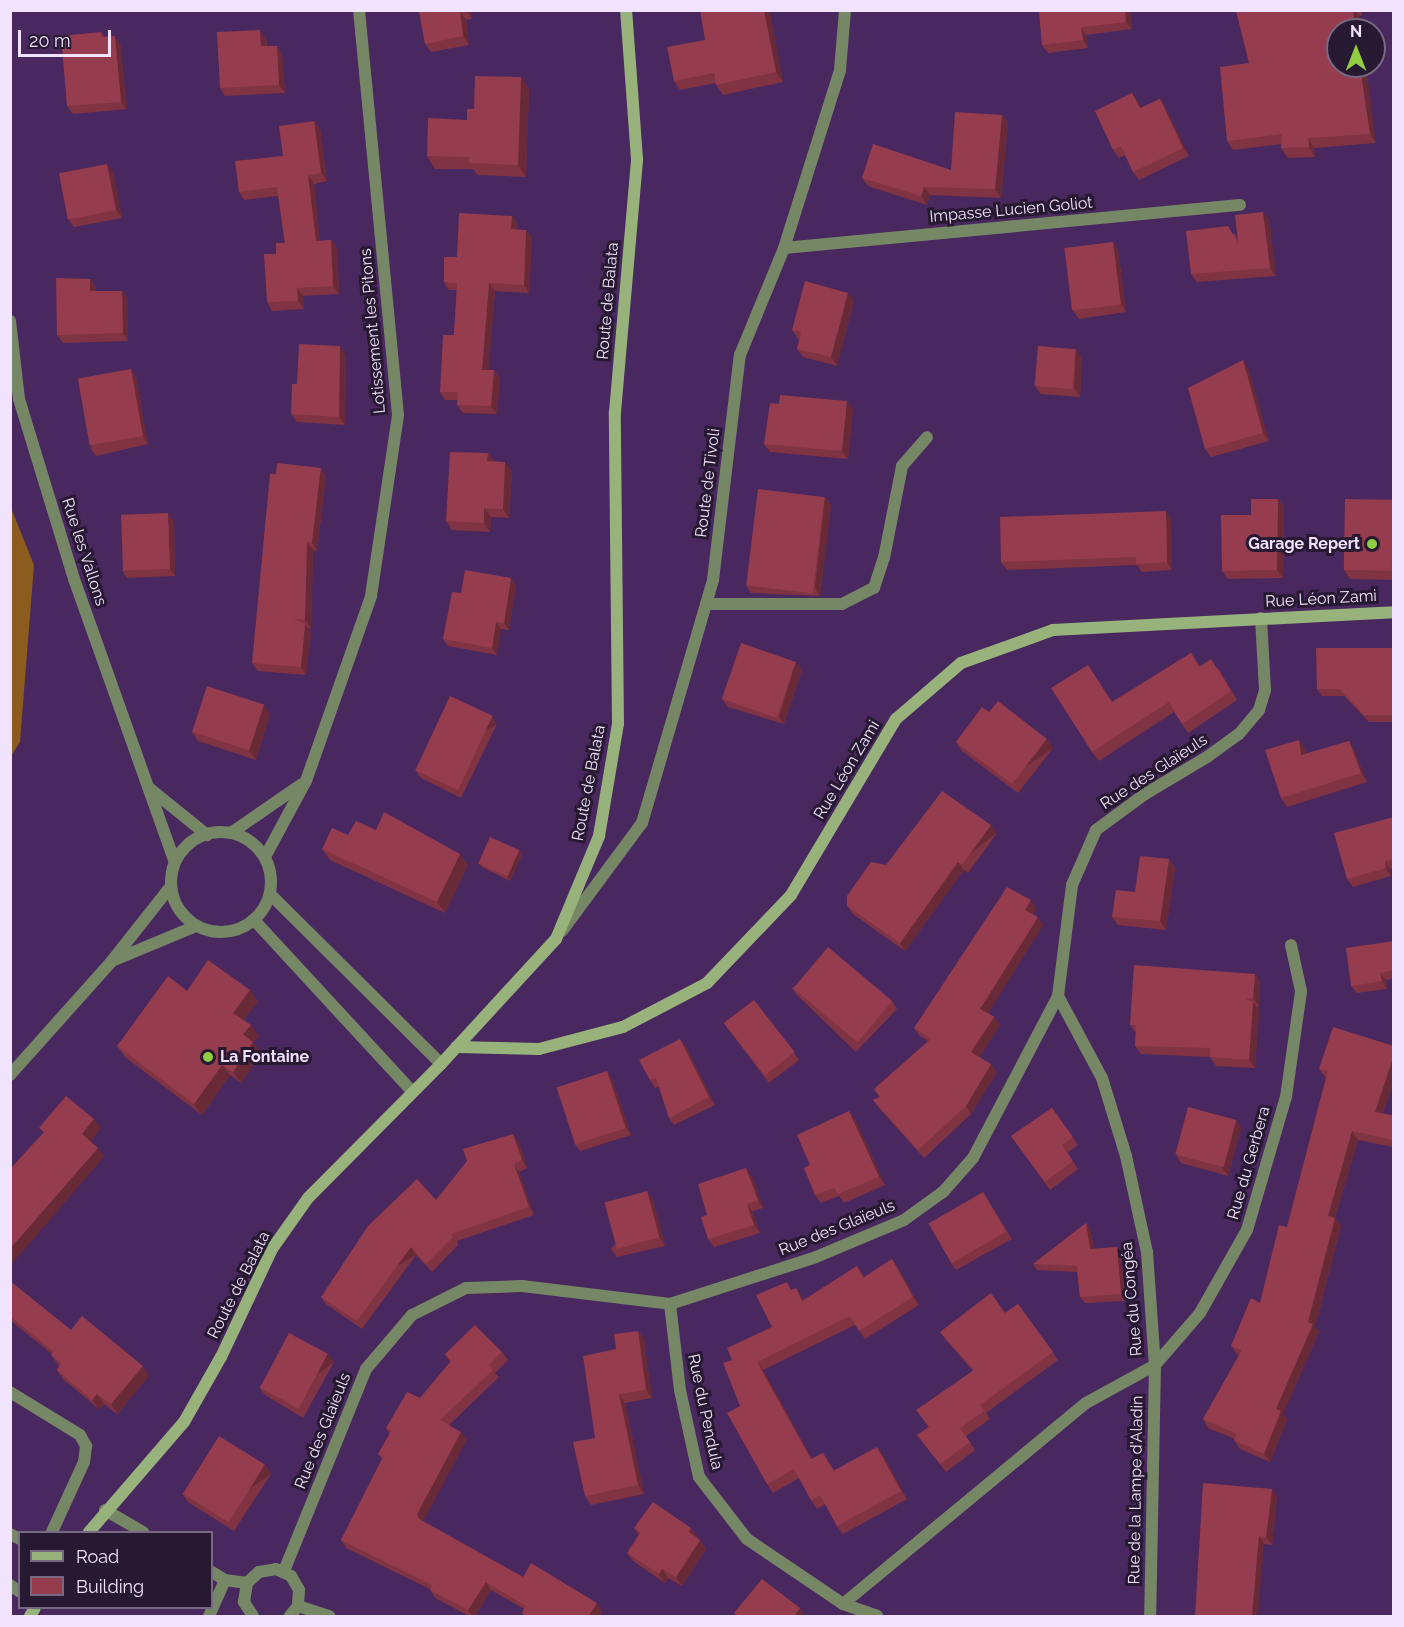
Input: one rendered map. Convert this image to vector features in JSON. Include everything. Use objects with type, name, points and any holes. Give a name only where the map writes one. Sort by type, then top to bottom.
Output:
[{"type":"main road","name":"Route de Balata","points":[[90,1531],[105,1510],[183,1422],[221,1357],[272,1249],[308,1198],[441,1064],[556,939],[599,836],[618,724],[615,412],[637,159],[626,10]]},
{"type":"main road","name":"Rue Léon Zami","points":[[456,1047],[550,1046],[622,1027],[707,983],[791,895],[896,719],[961,663],[1053,630],[1394,612]]},
{"type":"street","name":"Lotissement les Pitons","points":[[265,857],[306,781],[371,596],[399,415],[359,10]]},
{"type":"street","name":"Route de Tivoli","points":[[556,939],[642,823],[713,580],[740,355],[784,248],[840,70],[845,10]]},
{"type":"street","name":"Impasse Lucien Goliot","points":[[784,248],[1240,205]]},
{"type":"street","name":"Rue les Vallons","points":[[10,321],[19,399],[74,579],[175,862]]},
{"type":"street","points":[[706,604],[842,604],[874,588],[884,558],[902,466],[927,437]]},
{"type":"street","name":"Rue des Glaïeuls","points":[[284,1571],[366,1369],[412,1315],[466,1288],[522,1286],[670,1305],[816,1257],[904,1220],[943,1192],[973,1158],[1058,996],[1072,885],[1096,830],[1145,794],[1208,758],[1239,734],[1259,710],[1265,690],[1261,618]]},
{"type":"street","points":[[231,833],[306,781]]},
{"type":"street","points":[[147,787],[207,834]]},
{"type":"street","points":[[111,962],[196,926],[226,932],[254,920],[270,894],[272,882],[265,857],[244,838],[231,833],[207,834],[183,850],[175,862],[171,886],[174,902],[196,926]]},
{"type":"street","points":[[10,1075],[111,962],[171,886]]},
{"type":"street","points":[[270,894],[441,1064]]},
{"type":"street","points":[[254,920],[412,1091]]},
{"type":"street","name":"Rue du Gerbera","points":[[1155,1365],[1200,1313],[1247,1230],[1286,1097],[1301,991],[1291,945]]},
{"type":"street","name":"Rue du Congéa","points":[[843,1604],[1086,1403],[1155,1365],[1147,1252],[1126,1156],[1102,1077],[1058,996]]},
{"type":"street","name":"Rue du Pendula","points":[[670,1305],[680,1390],[699,1477],[747,1539],[843,1604],[877,1617]]},
{"type":"street","name":"Rue de la Lampe d'Aladin","points":[[1150,1617],[1155,1365]]},
{"type":"street","points":[[10,1392],[80,1435],[86,1446],[84,1462],[53,1531]]},
{"type":"street","points":[[105,1510],[140,1531]]},
{"type":"street","points":[[253,1617],[244,1602],[247,1583],[259,1572],[284,1571],[299,1590],[294,1612],[329,1617]]},
{"type":"street","points":[[213,1573],[225,1580],[247,1583]]},
{"type":"street","points":[[213,1608],[225,1580]]},
{"type":"shaded area","points":[[11,508],[34,565],[20,742],[11,756]]},
{"type":"building","points":[[419,10],[463,10],[460,11],[463,36],[425,44]]},
{"type":"building","points":[[700,10],[764,10],[776,72],[716,85],[714,73],[674,81],[667,47],[705,40]]},
{"type":"building","points":[[1039,10],[1125,10],[1126,22],[1081,27],[1083,40],[1042,45]]},
{"type":"building","points":[[1236,10],[1353,10],[1354,18],[1326,18],[1326,78],[1362,78],[1370,134],[1308,138],[1309,147],[1281,148],[1282,134],[1227,141],[1220,67],[1249,63]]},
{"type":"building","points":[[260,30],[261,46],[277,46],[279,85],[220,88],[217,32]]},
{"type":"building","points":[[101,32],[101,37],[115,36],[121,102],[67,106],[61,36]]},
{"type":"building","points":[[475,76],[521,77],[518,165],[469,163],[469,157],[427,156],[428,118],[467,120],[467,109],[474,109]]},
{"type":"building","points":[[1132,93],[1140,108],[1160,99],[1183,148],[1133,172],[1121,146],[1113,150],[1095,111]]},
{"type":"building","points":[[955,112],[1002,115],[995,189],[924,187],[921,196],[862,178],[873,144],[951,170]]},
{"type":"building","points":[[314,121],[321,173],[308,175],[316,241],[331,240],[333,286],[297,288],[298,301],[267,302],[264,254],[276,254],[276,243],[285,243],[277,187],[239,192],[235,161],[283,156],[279,126]]},
{"type":"building","points":[[107,164],[116,210],[68,219],[59,173]]},
{"type":"building","points":[[1263,212],[1270,268],[1191,274],[1186,231],[1228,226],[1238,243],[1235,215]]},
{"type":"building","points":[[459,213],[512,216],[511,229],[526,230],[524,285],[489,283],[482,370],[494,370],[491,406],[457,405],[458,392],[440,392],[443,335],[454,335],[457,283],[444,282],[444,257],[457,257]]},
{"type":"building","points":[[1113,242],[1121,305],[1072,311],[1064,248]]},
{"type":"building","points":[[56,278],[90,279],[90,291],[122,291],[123,333],[57,335]]},
{"type":"building","points":[[805,281],[848,293],[831,357],[797,349],[801,332],[792,330]]},
{"type":"building","points":[[299,344],[340,346],[339,417],[291,414],[292,384],[297,384]]},
{"type":"building","points":[[1038,346],[1076,349],[1072,389],[1035,386]]},
{"type":"building","points":[[1243,360],[1263,433],[1205,449],[1188,388]]},
{"type":"building","points":[[131,369],[143,436],[90,445],[78,378]]},
{"type":"building","points":[[780,395],[847,401],[842,451],[764,444],[770,403],[779,404]]},
{"type":"building","points":[[450,452],[488,453],[487,461],[505,462],[503,509],[484,508],[484,523],[446,521]]},
{"type":"building","points":[[277,463],[321,468],[312,542],[307,542],[305,620],[293,618],[305,624],[301,667],[252,663],[270,474],[276,474]]},
{"type":"building","points":[[758,489],[825,497],[813,593],[746,585]]},
{"type":"building","points":[[1251,499],[1278,499],[1277,570],[1222,571],[1221,515],[1251,515]]},
{"type":"building","name":"Garage Repert","points":[[1345,499],[1393,500],[1392,571],[1344,570]]},
{"type":"building","points":[[1166,511],[1167,562],[1136,564],[1136,557],[1001,562],[1000,517]]},
{"type":"building","points":[[168,513],[170,569],[123,571],[121,515]]},
{"type":"building","points":[[465,570],[511,578],[504,623],[496,622],[492,648],[443,639],[452,592],[461,593]]},
{"type":"building","points":[[741,643],[796,662],[777,718],[722,699]]},
{"type":"building","points":[[1316,648],[1394,648],[1394,715],[1364,715],[1340,689],[1317,689]]},
{"type":"building","points":[[1191,653],[1199,667],[1211,659],[1231,691],[1182,724],[1169,702],[1092,752],[1051,688],[1088,665],[1112,702]]},
{"type":"building","points":[[207,686],[264,705],[249,750],[192,732]]},
{"type":"building","points":[[450,696],[493,716],[458,790],[415,770]]},
{"type":"building","points":[[998,701],[1047,739],[1012,784],[956,742],[982,707],[989,712]]},
{"type":"building","points":[[1299,740],[1301,755],[1349,741],[1361,773],[1281,798],[1265,750]]},
{"type":"building","points":[[942,791],[991,825],[962,865],[958,862],[900,943],[847,906],[847,896],[871,862],[886,865]]},
{"type":"building","points":[[384,812],[460,854],[437,902],[322,849],[332,828],[348,835],[356,821],[376,830]]},
{"type":"building","points":[[1394,817],[1394,859],[1385,861],[1386,868],[1347,879],[1334,833]]},
{"type":"building","points":[[490,837],[519,850],[507,877],[478,863]]},
{"type":"building","points":[[1140,856],[1169,859],[1160,921],[1112,917],[1116,890],[1135,892]]},
{"type":"building","points":[[1007,887],[1031,900],[1025,910],[1038,917],[980,1009],[994,1017],[971,1052],[991,1064],[966,1106],[918,1150],[873,1100],[880,1097],[874,1089],[931,1039],[914,1028]]},
{"type":"building","points":[[1394,941],[1394,970],[1380,973],[1382,981],[1351,986],[1346,948]]},
{"type":"building","points":[[828,947],[892,1001],[858,1042],[793,988]]},
{"type":"building","points":[[208,960],[250,990],[233,1013],[251,1025],[243,1034],[253,1042],[233,1072],[222,1065],[194,1104],[117,1046],[168,976],[187,991]]},
{"type":"building","points":[[1134,965],[1255,974],[1253,998],[1245,999],[1253,1002],[1249,1060],[1210,1057],[1210,1048],[1135,1046],[1136,1025],[1130,1025]]},
{"type":"building","points":[[754,1000],[795,1052],[765,1075],[724,1023]]},
{"type":"building","points":[[1333,1027],[1394,1046],[1394,1055],[1375,1112],[1394,1116],[1394,1140],[1352,1131],[1328,1216],[1335,1218],[1308,1322],[1313,1324],[1276,1409],[1281,1411],[1264,1454],[1234,1440],[1237,1434],[1203,1419],[1242,1350],[1231,1346],[1251,1298],[1260,1303],[1279,1225],[1287,1227],[1328,1071],[1319,1069]]},
{"type":"building","points":[[680,1039],[709,1097],[669,1118],[656,1078],[650,1080],[639,1060]]},
{"type":"building","points":[[607,1071],[626,1128],[575,1144],[557,1087]]},
{"type":"building","points":[[66,1096],[94,1119],[82,1134],[98,1148],[10,1249],[10,1169],[44,1132],[39,1128]]},
{"type":"building","points":[[1188,1107],[1236,1120],[1224,1167],[1175,1154]]},
{"type":"building","points":[[1052,1108],[1073,1137],[1062,1145],[1073,1161],[1045,1182],[1011,1136]]},
{"type":"building","points":[[849,1111],[879,1177],[838,1194],[834,1188],[815,1195],[804,1168],[810,1165],[797,1135]]},
{"type":"building","points":[[513,1134],[522,1160],[514,1164],[529,1207],[451,1234],[453,1237],[426,1264],[411,1247],[357,1321],[321,1297],[368,1226],[417,1179],[436,1200],[467,1161],[463,1149]]},
{"type":"building","points":[[746,1168],[758,1200],[747,1204],[754,1225],[708,1239],[701,1217],[707,1215],[698,1184]]},
{"type":"building","points":[[647,1191],[659,1237],[617,1249],[604,1202]]},
{"type":"building","points":[[983,1192],[1006,1232],[951,1263],[928,1224]]},
{"type":"building","points":[[1086,1223],[1090,1249],[1117,1247],[1121,1294],[1080,1297],[1077,1266],[1033,1264]]},
{"type":"building","points":[[892,1259],[913,1297],[859,1331],[850,1316],[757,1362],[811,1459],[823,1453],[833,1471],[877,1447],[901,1491],[837,1526],[820,1495],[811,1500],[794,1469],[767,1484],[727,1413],[740,1406],[723,1363],[732,1360],[727,1348],[772,1327],[756,1295],[787,1282],[791,1290],[796,1288],[802,1301],[857,1266],[863,1278]]},
{"type":"building","points":[[10,1281],[71,1330],[82,1316],[143,1366],[111,1404],[97,1394],[92,1400],[57,1370],[61,1363],[51,1355],[54,1352],[10,1316]]},
{"type":"building","points":[[991,1293],[1005,1313],[1018,1304],[1053,1352],[980,1405],[984,1411],[960,1428],[970,1442],[940,1464],[917,1435],[929,1427],[916,1410],[974,1370],[940,1332]]},
{"type":"building","points":[[475,1325],[502,1352],[489,1365],[493,1370],[440,1420],[461,1432],[417,1514],[419,1519],[523,1577],[531,1563],[597,1603],[588,1617],[528,1617],[522,1613],[526,1606],[486,1582],[468,1610],[430,1590],[432,1585],[341,1540],[383,1457],[378,1454],[391,1431],[386,1428],[407,1392],[420,1398],[451,1361],[445,1354]]},
{"type":"building","points":[[638,1331],[646,1390],[619,1394],[638,1485],[585,1496],[573,1442],[595,1438],[583,1356],[616,1349],[614,1334]]},
{"type":"building","points":[[289,1333],[328,1354],[299,1408],[260,1388]]},
{"type":"building","points":[[219,1436],[265,1465],[229,1522],[183,1494]]},
{"type":"building","points":[[1203,1483],[1272,1489],[1266,1537],[1259,1536],[1252,1617],[1195,1617]]},
{"type":"building","points":[[653,1502],[691,1528],[689,1532],[700,1540],[676,1577],[662,1569],[659,1574],[627,1553],[641,1532],[634,1528]]},
{"type":"building","points":[[762,1579],[800,1608],[794,1617],[739,1617],[734,1613]]},
{"type":"place","name":"Garage Repert","points":[[1372,544]]},
{"type":"place","name":"La Fontaine","points":[[208,1057]]}]
